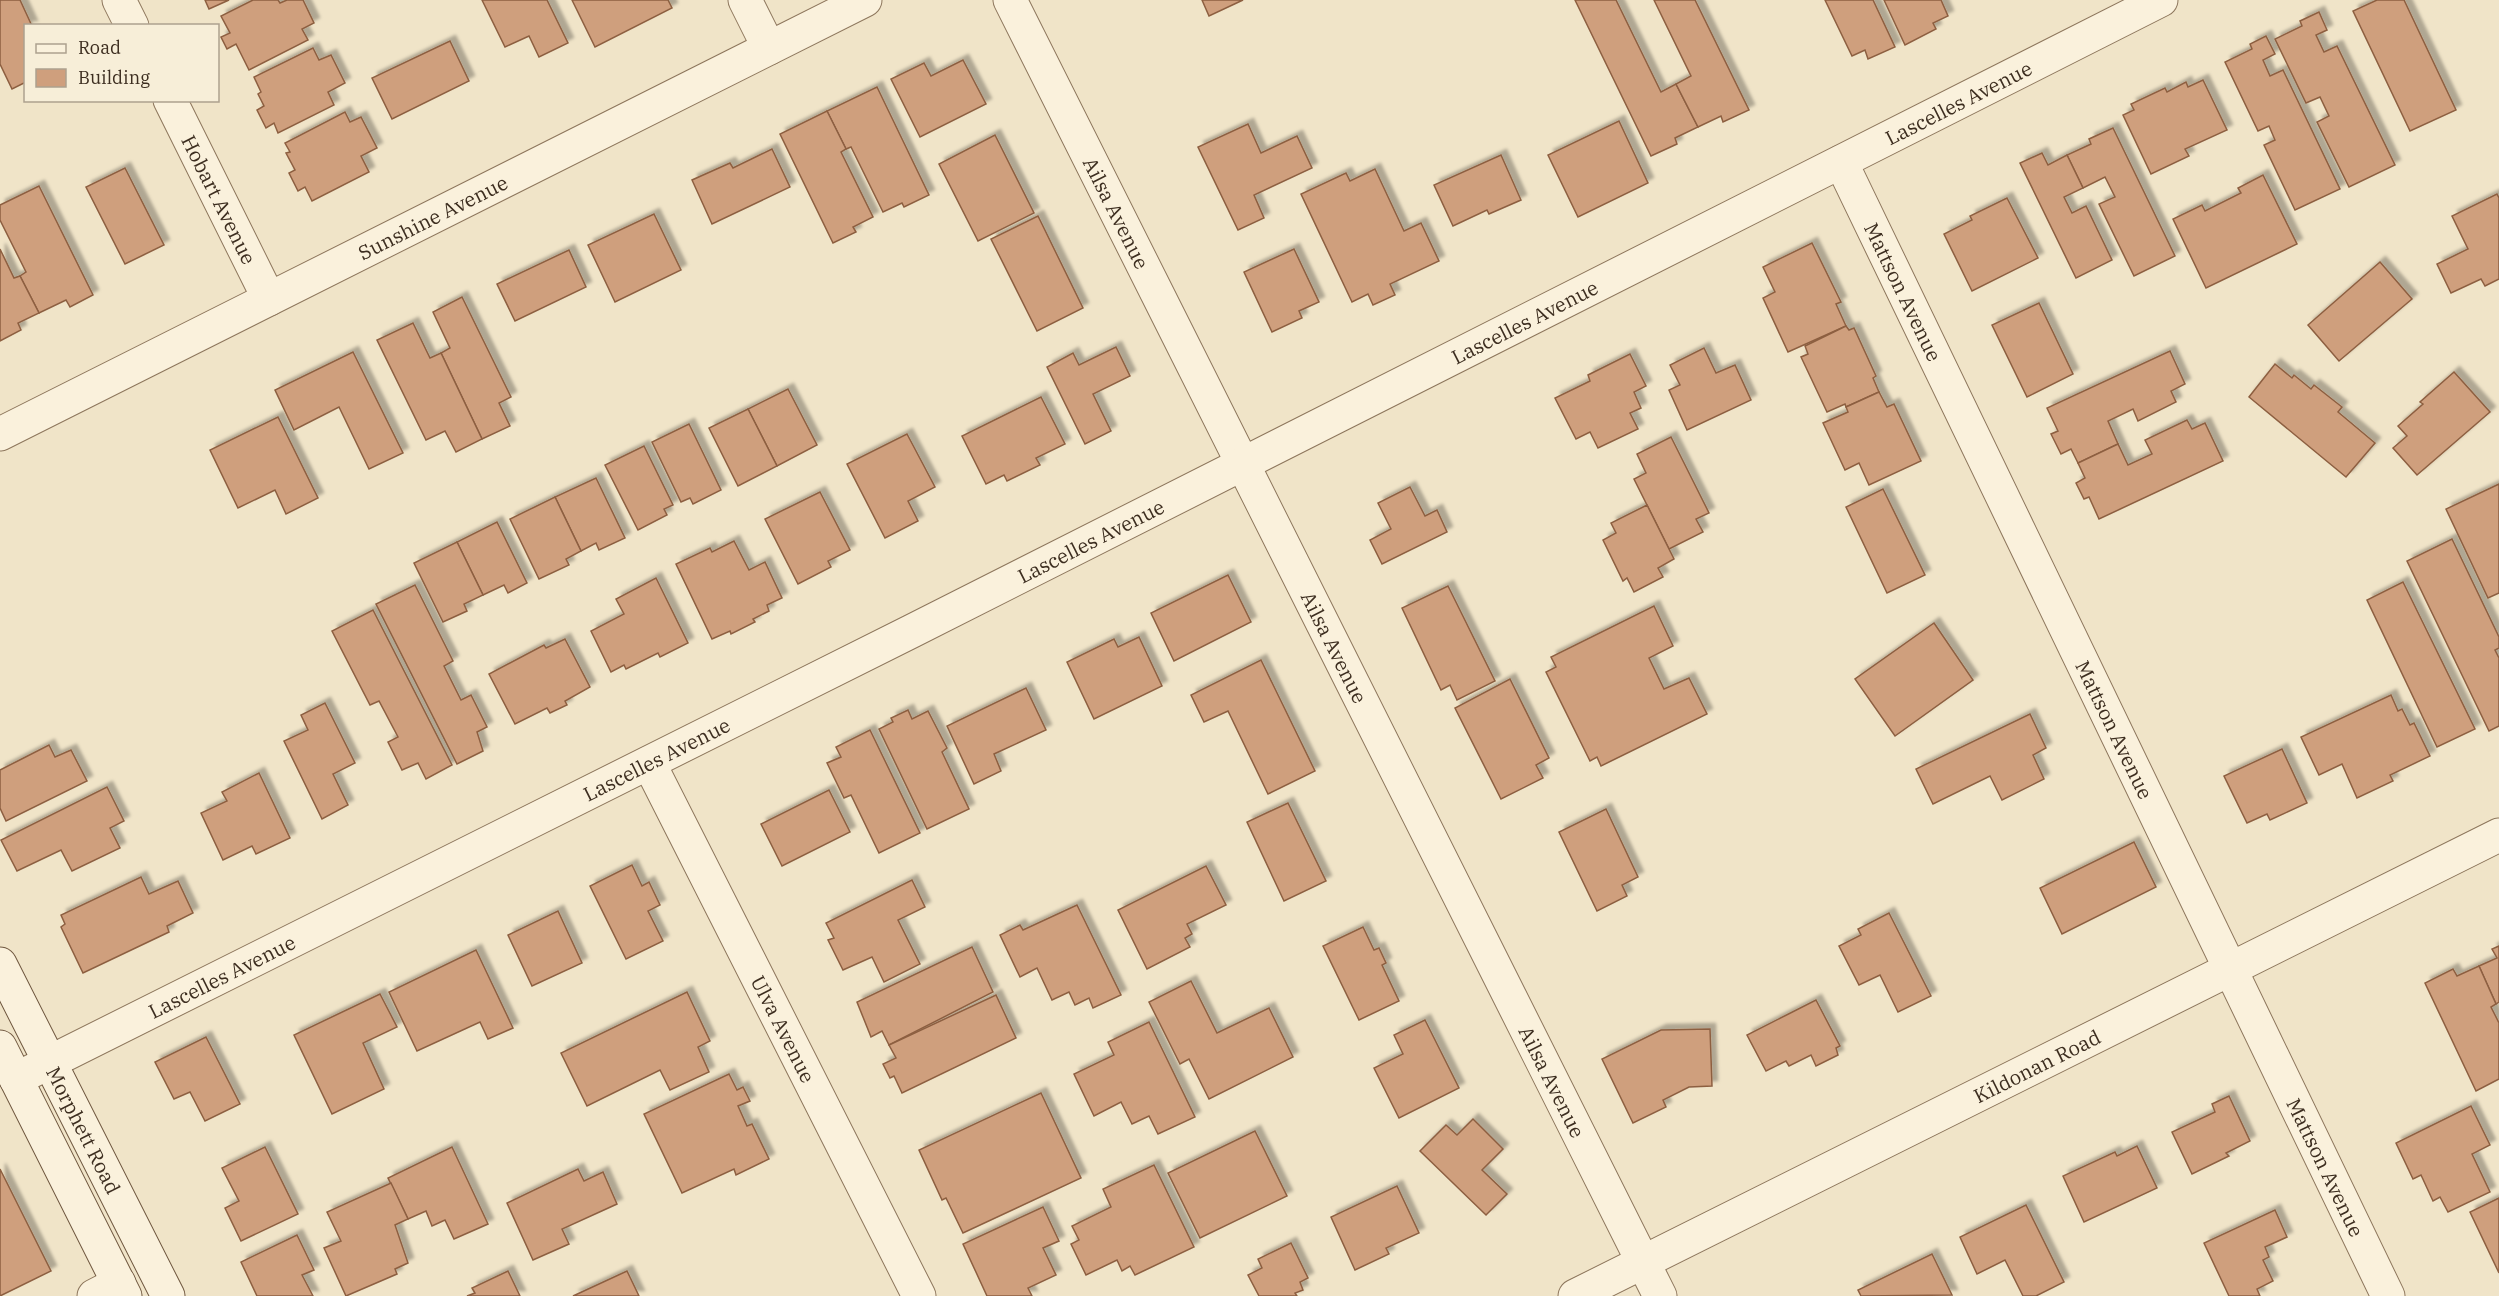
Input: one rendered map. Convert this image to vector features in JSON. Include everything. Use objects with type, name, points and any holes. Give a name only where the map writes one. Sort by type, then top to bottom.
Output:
[{"type":"street","points":[[119,0],[131,24]]},
{"type":"street","points":[[745,0],[769,48]]},
{"type":"street","name":"Sunshine Avenue","points":[[0,434],[865,0]]},
{"type":"street","name":"Ailsa Avenue","points":[[1010,0],[1660,1296]]},
{"type":"street","name":"Lascelles Avenue","points":[[16,1079],[649,763],[2161,0]]},
{"type":"street","name":"Hobart Avenue","points":[[171,102],[270,299]]},
{"type":"street","name":"Mattson Avenue","points":[[1841,162],[2388,1296]]},
{"type":"street","name":"Ulva Avenue","points":[[649,763],[919,1296]]},
{"type":"street","name":"Kildonan Road","points":[[1575,1296],[2499,835]]},
{"type":"street","name":"Morphett Road","points":[[0,964],[168,1296]]},
{"type":"street","name":"Morphett Road","points":[[0,1047],[113,1292]]},
{"type":"building","points":[[0,0],[20,0],[31,24],[24,24],[24,83],[12,89],[0,64]]},
{"type":"building","points":[[205,0],[229,0],[209,9]]},
{"type":"building","points":[[253,0],[278,0],[280,3],[287,0],[303,0],[314,23],[302,29],[308,40],[249,70],[236,44],[227,49],[221,37],[230,33],[221,16]]},
{"type":"building","points":[[482,0],[547,0],[568,43],[539,57],[529,36],[505,47]]},
{"type":"building","points":[[572,0],[668,0],[672,8],[595,47]]},
{"type":"building","points":[[1202,0],[1243,0],[1209,16]]},
{"type":"building","points":[[1575,0],[1616,0],[1661,92],[1676,84],[1698,127],[1675,138],[1677,144],[1651,156]]},
{"type":"building","points":[[1654,0],[1695,0],[1749,110],[1723,122],[1721,116],[1698,127],[1676,84],[1691,76]]},
{"type":"building","points":[[1825,0],[1873,0],[1895,47],[1868,59],[1865,50],[1852,56]]},
{"type":"building","points":[[1884,0],[1941,0],[1948,16],[1933,23],[1936,29],[1905,45]]},
{"type":"building","points":[[2377,0],[2404,0],[2456,110],[2410,131],[2353,11]]},
{"type":"building","points":[[2319,12],[2327,30],[2316,35],[2324,52],[2337,46],[2395,165],[2349,187],[2317,122],[2329,116],[2320,97],[2306,103],[2275,39],[2302,26],[2300,21]]},
{"type":"building","points":[[2266,36],[2275,54],[2263,60],[2270,76],[2283,70],[2340,189],[2295,210],[2264,145],[2275,140],[2269,126],[2258,131],[2225,62],[2252,49],[2250,44]]},
{"type":"building","points":[[450,41],[469,81],[392,119],[372,78]]},
{"type":"building","points":[[313,48],[319,60],[331,55],[345,83],[328,92],[334,105],[278,133],[274,123],[266,128],[257,110],[264,106],[254,77]]},
{"type":"building","points":[[963,60],[986,104],[920,137],[891,79],[924,63],[931,76]]},
{"type":"building","points":[[2203,80],[2227,130],[2185,149],[2189,156],[2151,174],[2123,115],[2134,110],[2131,104],[2165,88],[2167,92],[2186,82],[2188,87]]},
{"type":"building","points":[[877,87],[929,195],[904,207],[902,203],[883,212],[851,147],[846,149],[827,111]]},
{"type":"building","points":[[827,111],[846,149],[841,152],[873,217],[853,227],[856,232],[833,243],[780,134]]},
{"type":"building","points":[[345,112],[350,122],[361,117],[377,148],[361,156],[369,172],[312,201],[305,187],[298,191],[289,173],[295,170],[286,153],[290,152],[285,143]]},
{"type":"building","points":[[1619,121],[1648,183],[1578,217],[1548,155]]},
{"type":"building","points":[[1248,124],[1261,153],[1297,136],[1312,168],[1254,195],[1264,218],[1238,230],[1198,147]]},
{"type":"building","points":[[2113,128],[2175,256],[2134,276],[2099,204],[2115,197],[2105,177],[2083,188],[2067,155],[2091,144],[2089,139]]},
{"type":"building","points":[[995,135],[1034,213],[978,241],[939,164]]},
{"type":"building","points":[[772,149],[790,187],[712,224],[692,180],[730,163],[733,168]]},
{"type":"building","points":[[2042,153],[2048,165],[2067,155],[2083,188],[2064,197],[2072,213],[2086,206],[2112,260],[2076,278],[2020,163]]},
{"type":"building","points":[[1501,155],[1521,200],[1489,214],[1487,210],[1453,226],[1434,185]]},
{"type":"building","points":[[125,168],[164,245],[125,264],[86,187]]},
{"type":"building","points":[[1375,169],[1404,231],[1421,223],[1439,261],[1390,284],[1395,295],[1373,305],[1368,294],[1352,302],[1301,194],[1346,173],[1350,181]]},
{"type":"building","points":[[2263,175],[2297,244],[2206,288],[2173,219],[2202,205],[2205,211],[2241,193],[2238,188]]},
{"type":"building","points":[[39,186],[93,295],[70,307],[66,300],[39,313],[20,276],[26,272],[0,220],[0,205]]},
{"type":"building","points":[[2497,194],[2499,198],[2499,279],[2485,286],[2481,279],[2451,293],[2437,264],[2468,249],[2452,216]]},
{"type":"building","points":[[2007,198],[2038,258],[1972,291],[1944,234],[1972,220],[1970,216]]},
{"type":"building","points":[[654,214],[681,270],[615,302],[588,245]]},
{"type":"building","points":[[1038,216],[1083,308],[1037,331],[991,239]]},
{"type":"building","points":[[1812,243],[1841,302],[1836,304],[1846,326],[1788,352],[1763,298],[1775,292],[1763,267]]},
{"type":"building","points":[[0,249],[14,278],[20,276],[39,313],[18,323],[21,330],[0,341]]},
{"type":"building","points":[[1294,249],[1319,302],[1299,311],[1302,318],[1272,332],[1244,272]]},
{"type":"building","points":[[569,250],[586,287],[515,321],[497,284]]},
{"type":"building","points":[[2380,262],[2412,299],[2339,361],[2308,325]]},
{"type":"building","points":[[462,297],[511,397],[499,403],[510,426],[482,439],[441,353],[450,348],[433,312]]},
{"type":"building","points":[[2039,303],[2073,374],[2027,397],[1992,325]]},
{"type":"building","points":[[413,323],[430,358],[441,353],[482,439],[456,452],[445,431],[426,440],[377,340]]},
{"type":"building","points":[[1846,326],[1849,330],[1854,328],[1876,376],[1873,378],[1879,392],[1846,407],[1845,404],[1827,412],[1801,357],[1808,354],[1805,346]]},
{"type":"building","points":[[1116,347],[1130,376],[1093,394],[1111,431],[1085,444],[1047,367],[1073,353],[1079,365]]},
{"type":"building","points":[[1704,348],[1716,373],[1735,365],[1751,400],[1687,430],[1669,390],[1680,385],[1670,365]]},
{"type":"building","points":[[2170,351],[2185,384],[2171,391],[2176,402],[2138,421],[2133,409],[2108,421],[2118,444],[2078,463],[2071,449],[2061,454],[2051,434],[2058,431],[2047,408]]},
{"type":"building","points":[[353,352],[403,453],[369,469],[339,407],[294,430],[275,390]]},
{"type":"building","points":[[1630,354],[1646,386],[1634,392],[1641,408],[1630,413],[1638,429],[1598,448],[1590,432],[1576,439],[1555,398],[1590,381],[1588,375]]},
{"type":"building","points":[[2275,364],[2292,378],[2294,375],[2311,389],[2314,385],[2342,407],[2338,412],[2375,443],[2346,477],[2249,397]]},
{"type":"building","points":[[2454,372],[2490,412],[2417,475],[2393,448],[2407,436],[2398,426],[2423,404],[2420,402]]},
{"type":"building","points":[[788,389],[817,445],[777,466],[748,409]]},
{"type":"building","points":[[1879,392],[1887,407],[1894,404],[1921,461],[1869,485],[1859,463],[1845,470],[1823,423],[1848,412],[1846,407]]},
{"type":"building","points":[[1041,397],[1065,444],[1036,458],[1040,465],[1007,481],[1004,475],[986,484],[962,436]]},
{"type":"building","points":[[748,409],[777,466],[738,486],[709,428]]},
{"type":"building","points":[[278,417],[318,498],[286,514],[275,490],[238,508],[210,450]]},
{"type":"building","points":[[2187,420],[2192,429],[2205,423],[2223,461],[2099,519],[2089,497],[2084,499],[2076,483],[2085,478],[2078,463],[2118,444],[2128,465],[2152,454],[2145,440]]},
{"type":"building","points":[[689,424],[721,490],[693,504],[690,498],[681,502],[652,442]]},
{"type":"building","points":[[907,434],[935,487],[908,501],[918,521],[885,538],[847,464]]},
{"type":"building","points":[[1671,437],[1709,513],[1696,519],[1703,532],[1669,549],[1634,479],[1646,473],[1637,454]]},
{"type":"building","points":[[644,446],[673,505],[664,509],[667,515],[638,530],[605,465]]},
{"type":"building","points":[[596,478],[625,538],[599,550],[596,543],[581,551],[555,497]]},
{"type":"building","points":[[2499,484],[2499,593],[2488,598],[2446,509]]},
{"type":"building","points":[[1410,487],[1425,516],[1437,510],[1447,532],[1382,564],[1370,540],[1391,529],[1378,503]]},
{"type":"building","points":[[1883,489],[1925,575],[1887,593],[1846,507]]},
{"type":"building","points":[[820,492],[850,550],[828,561],[831,567],[798,584],[765,519]]},
{"type":"building","points":[[555,497],[581,551],[566,559],[569,565],[539,579],[510,519]]},
{"type":"building","points":[[1647,505],[1674,559],[1658,568],[1663,577],[1634,592],[1627,578],[1623,581],[1603,540],[1616,533],[1611,523]]},
{"type":"building","points":[[497,522],[527,583],[508,593],[504,585],[483,595],[457,542]]},
{"type":"building","points":[[2452,539],[2499,637],[2499,648],[2495,650],[2499,658],[2499,726],[2489,731],[2407,561]]},
{"type":"building","points":[[734,541],[749,570],[765,562],[782,598],[767,605],[769,611],[753,619],[755,622],[731,634],[730,631],[712,639],[676,564],[710,548],[712,552]]},
{"type":"building","points":[[457,542],[483,595],[464,604],[467,611],[443,622],[414,563]]},
{"type":"building","points":[[1228,575],[1251,622],[1174,661],[1151,613]]},
{"type":"building","points":[[656,578],[688,643],[660,657],[658,653],[626,669],[624,665],[611,672],[591,631],[624,614],[616,599]]},
{"type":"building","points":[[2403,582],[2475,729],[2437,747],[2367,600]]},
{"type":"building","points":[[415,585],[453,661],[444,666],[461,700],[471,695],[487,727],[477,732],[483,751],[457,764],[376,604]]},
{"type":"building","points":[[1448,586],[1495,681],[1457,700],[1450,685],[1441,690],[1402,608]]},
{"type":"building","points":[[1654,606],[1673,646],[1649,658],[1664,689],[1689,678],[1707,714],[1601,766],[1597,757],[1590,761],[1546,672],[1556,667],[1551,657]]},
{"type":"building","points":[[373,610],[452,765],[426,779],[418,763],[402,770],[388,742],[398,737],[379,701],[370,705],[332,631]]},
{"type":"building","points":[[1934,623],[1973,680],[1895,736],[1855,679]]},
{"type":"building","points":[[1139,637],[1162,686],[1094,719],[1067,662],[1114,639],[1118,647]]},
{"type":"building","points":[[565,639],[590,687],[565,701],[567,705],[550,713],[547,708],[515,724],[489,674],[544,645],[546,648]]},
{"type":"building","points":[[1261,660],[1315,771],[1268,794],[1228,711],[1204,722],[1191,695]]},
{"type":"building","points":[[1510,679],[1549,758],[1536,765],[1543,778],[1501,799],[1455,708]]},
{"type":"building","points":[[1026,688],[1046,730],[994,754],[1001,771],[974,784],[947,726]]},
{"type":"building","points":[[2391,695],[2398,711],[2402,709],[2410,725],[2414,723],[2430,756],[2390,775],[2393,781],[2357,798],[2342,764],[2319,775],[2301,737]]},
{"type":"building","points":[[325,703],[355,763],[333,774],[348,805],[322,819],[284,741],[308,730],[301,715]]},
{"type":"building","points":[[908,710],[912,719],[928,711],[947,748],[942,752],[969,809],[927,829],[879,729],[893,722],[891,718]]},
{"type":"building","points":[[2030,714],[2046,748],[2033,755],[2044,779],[2002,800],[1990,776],[1933,804],[1916,769]]},
{"type":"building","points":[[870,730],[920,833],[879,853],[851,795],[844,798],[827,763],[841,757],[836,747]]},
{"type":"building","points":[[49,745],[55,757],[71,750],[87,781],[6,821],[0,808],[0,770]]},
{"type":"building","points":[[2282,749],[2307,803],[2270,820],[2267,814],[2247,823],[2224,776]]},
{"type":"building","points":[[259,773],[290,838],[256,854],[252,846],[223,860],[201,813],[227,801],[222,792]]},
{"type":"building","points":[[107,787],[124,821],[110,828],[120,848],[72,871],[61,850],[17,871],[1,840]]},
{"type":"building","points":[[829,790],[850,832],[782,866],[761,824]]},
{"type":"building","points":[[1288,803],[1326,881],[1284,901],[1247,822]]},
{"type":"building","points":[[1606,809],[1638,877],[1622,885],[1627,896],[1597,911],[1559,832]]},
{"type":"building","points":[[2134,842],[2156,887],[2062,934],[2040,888]]},
{"type":"building","points":[[632,865],[642,886],[649,882],[660,905],[648,911],[663,941],[626,959],[590,886]]},
{"type":"building","points":[[1206,866],[1226,905],[1187,924],[1192,934],[1185,938],[1190,947],[1147,969],[1118,910]]},
{"type":"building","points":[[141,877],[149,894],[178,881],[193,913],[167,926],[169,932],[83,973],[61,927],[65,924],[61,915]]},
{"type":"building","points":[[912,880],[925,907],[898,920],[920,964],[884,982],[872,957],[843,970],[828,940],[834,938],[826,923]]},
{"type":"building","points":[[1077,905],[1121,995],[1093,1008],[1089,998],[1075,1005],[1069,992],[1052,1000],[1037,968],[1020,977],[1000,935],[1020,925],[1023,930]]},
{"type":"building","points":[[558,911],[582,963],[532,986],[508,935]]},
{"type":"building","points":[[1889,913],[1931,996],[1898,1012],[1880,975],[1859,985],[1839,946],[1861,935],[1858,929]]},
{"type":"building","points":[[1363,927],[1374,950],[1379,948],[1386,963],[1382,965],[1399,1001],[1359,1020],[1323,946]]},
{"type":"building","points":[[2499,946],[2499,1002],[2496,1004],[2479,966],[2497,958],[2492,949]]},
{"type":"building","points":[[972,947],[993,992],[889,1045],[882,1031],[871,1037],[857,1002]]},
{"type":"building","points":[[476,950],[513,1028],[488,1039],[480,1022],[417,1051],[389,992]]},
{"type":"building","points":[[2479,966],[2496,1004],[2491,1007],[2499,1023],[2499,1079],[2476,1091],[2425,983],[2453,969],[2457,976]]},
{"type":"building","points":[[1191,981],[1217,1033],[1269,1008],[1293,1057],[1209,1099],[1189,1059],[1180,1064],[1149,1002]]},
{"type":"building","points":[[687,992],[710,1041],[698,1047],[709,1072],[670,1090],[660,1070],[587,1106],[561,1053]]},
{"type":"building","points":[[380,994],[397,1027],[363,1043],[384,1089],[332,1114],[294,1035]]},
{"type":"building","points":[[996,995],[1016,1038],[902,1093],[894,1076],[890,1078],[883,1064],[896,1058],[889,1045]]},
{"type":"building","points":[[1816,1000],[1840,1046],[1836,1048],[1838,1055],[1816,1066],[1811,1055],[1789,1066],[1786,1061],[1766,1071],[1747,1035]]},
{"type":"building","points":[[1425,1020],[1459,1088],[1399,1118],[1374,1068],[1403,1054],[1394,1035]]},
{"type":"building","points":[[1149,1022],[1195,1117],[1158,1134],[1149,1116],[1132,1124],[1121,1102],[1094,1116],[1074,1074],[1114,1055],[1108,1042]]},
{"type":"building","points":[[1710,1029],[1712,1086],[1689,1087],[1663,1100],[1666,1107],[1633,1123],[1602,1059],[1661,1030]]},
{"type":"building","points":[[206,1037],[240,1104],[205,1121],[190,1092],[174,1099],[155,1062]]},
{"type":"building","points":[[729,1074],[737,1090],[743,1087],[750,1101],[738,1106],[747,1126],[752,1124],[769,1159],[736,1175],[734,1169],[682,1193],[644,1114]]},
{"type":"building","points":[[1041,1093],[1081,1178],[963,1233],[946,1198],[942,1200],[919,1150]]},
{"type":"building","points":[[2229,1096],[2250,1141],[2226,1153],[2229,1156],[2192,1174],[2172,1132],[2215,1112],[2212,1104]]},
{"type":"building","points":[[2471,1106],[2490,1145],[2472,1154],[2490,1192],[2448,1212],[2440,1197],[2433,1201],[2421,1175],[2413,1179],[2396,1143]]},
{"type":"building","points":[[1473,1119],[1503,1149],[1482,1170],[1507,1194],[1486,1215],[1420,1151],[1446,1125],[1457,1135]]},
{"type":"building","points":[[1255,1131],[1287,1196],[1200,1238],[1168,1173]]},
{"type":"building","points":[[2137,1146],[2157,1188],[2084,1222],[2063,1176],[2115,1152],[2117,1156]]},
{"type":"building","points":[[265,1147],[298,1214],[241,1241],[225,1208],[239,1201],[222,1168]]},
{"type":"building","points":[[452,1147],[488,1224],[454,1239],[445,1220],[432,1226],[426,1211],[408,1219],[388,1178]]},
{"type":"building","points":[[1154,1165],[1194,1247],[1135,1275],[1130,1266],[1122,1271],[1117,1260],[1086,1275],[1071,1244],[1079,1240],[1072,1226],[1111,1207],[1103,1189]]},
{"type":"building","points":[[0,1169],[51,1271],[0,1296]]},
{"type":"building","points":[[578,1169],[584,1181],[603,1172],[617,1204],[562,1229],[569,1244],[533,1260],[507,1203]]},
{"type":"building","points":[[391,1183],[408,1219],[395,1225],[408,1263],[395,1269],[397,1274],[346,1296],[324,1248],[341,1241],[327,1212]]},
{"type":"building","points":[[1397,1186],[1419,1233],[1386,1248],[1389,1254],[1355,1270],[1331,1217]]},
{"type":"building","points":[[2499,1198],[2499,1273],[2470,1212]]},
{"type":"building","points":[[2026,1205],[2064,1282],[2036,1296],[2023,1296],[2005,1260],[1977,1274],[1960,1237]]},
{"type":"building","points":[[1043,1207],[1059,1241],[1043,1248],[1056,1275],[1028,1288],[1032,1296],[987,1296],[963,1244]]},
{"type":"building","points":[[2275,1210],[2287,1237],[2265,1247],[2269,1257],[2263,1260],[2273,1281],[2257,1289],[2260,1296],[2229,1296],[2204,1243]]},
{"type":"building","points":[[297,1235],[314,1270],[302,1275],[313,1296],[257,1296],[241,1262]]},
{"type":"building","points":[[1291,1243],[1308,1278],[1300,1282],[1303,1290],[1295,1293],[1297,1296],[1259,1296],[1248,1275],[1262,1268],[1258,1259]]},
{"type":"building","points":[[1932,1254],[1952,1295],[1861,1296],[1858,1290]]},
{"type":"building","points":[[508,1271],[520,1296],[467,1296],[475,1293],[472,1288]]},
{"type":"building","points":[[627,1271],[639,1296],[573,1296]]}]
